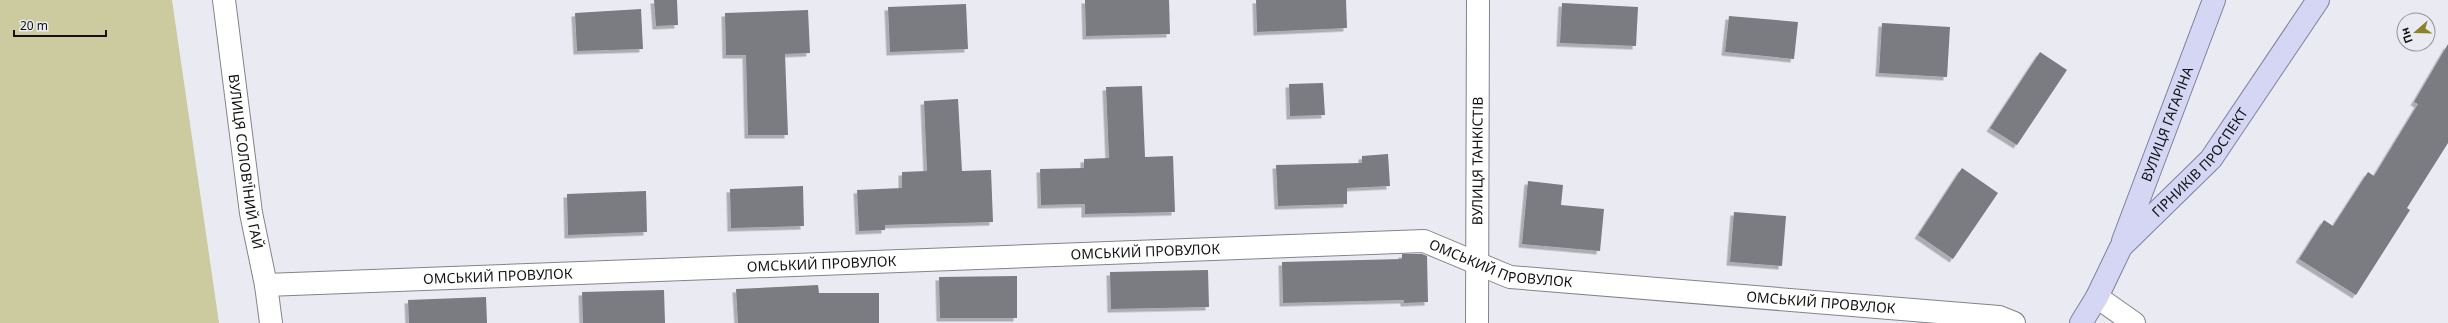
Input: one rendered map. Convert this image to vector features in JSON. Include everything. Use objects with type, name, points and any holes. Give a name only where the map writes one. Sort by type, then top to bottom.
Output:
[{"type":"main road","name":"ВУЛИЦЯ ГАГАРІНА","points":[[2121,248],[2214,0]]},
{"type":"main road","name":"ГІРНИКІВ ПРОСПЕКТ","points":[[2082,323],[2097,297],[2121,248],[2211,159],[2318,0]]},
{"type":"street","name":"ВУЛИЦЯ СОЛОВ'ЇНИЙ ГАЙ","points":[[224,0],[251,213],[266,285],[271,323]]},
{"type":"street","name":"ВУЛИЦЯ ТАНКІСТІВ","points":[[1477,323],[1478,0]]},
{"type":"street","name":"ОМСЬКИЙ ПРОВУЛОК","points":[[266,285],[1424,241],[1510,277],[1999,317],[2014,323]]},
{"type":"street","points":[[2097,297],[2134,323]]},
{"type":"shaded area","points":[[0,0],[172,0],[219,323],[0,323]]},
{"type":"building","points":[[654,0],[677,0],[678,25],[656,26]]},
{"type":"building","points":[[1085,0],[1169,0],[1170,34],[1086,36]]},
{"type":"building","points":[[1256,0],[1346,0],[1347,28],[1257,32]]},
{"type":"building","points":[[1562,3],[1638,7],[1636,46],[1560,43]]},
{"type":"building","points":[[966,4],[968,49],[890,52],[888,7]]},
{"type":"building","points":[[641,9],[643,49],[577,51],[575,13]]},
{"type":"building","points":[[808,10],[810,53],[785,54],[788,135],[748,135],[746,55],[726,55],[725,13]]},
{"type":"building","points":[[1729,16],[1798,22],[1794,59],[1725,52]]},
{"type":"building","points":[[1882,23],[1950,27],[1947,77],[1879,73]]},
{"type":"building","points":[[2448,44],[2448,143],[2407,208],[2410,210],[2356,295],[2299,259],[2324,220],[2333,226],[2368,172],[2374,176],[2418,104],[2414,102]]},
{"type":"building","points":[[2040,52],[2067,70],[2017,145],[1990,128]]},
{"type":"building","points":[[1323,83],[1325,115],[1290,116],[1289,84]]},
{"type":"building","points":[[1142,86],[1145,157],[1173,156],[1175,212],[1085,214],[1085,204],[1041,205],[1040,169],[1084,168],[1084,159],[1109,158],[1106,87]]},
{"type":"building","points":[[958,99],[962,171],[991,170],[993,222],[885,225],[885,230],[859,231],[857,190],[902,188],[902,172],[927,171],[924,101]]},
{"type":"building","points":[[1388,154],[1390,186],[1347,188],[1347,204],[1278,206],[1276,165],[1362,163],[1362,156]]},
{"type":"building","points":[[1962,168],[1998,193],[1953,259],[1918,235]]},
{"type":"building","points":[[1528,181],[1563,185],[1561,205],[1604,209],[1600,251],[1522,244]]},
{"type":"building","points":[[803,186],[804,226],[731,228],[730,189]]},
{"type":"building","points":[[646,191],[647,232],[568,235],[567,194]]},
{"type":"building","points":[[1734,212],[1786,216],[1782,266],[1730,262]]},
{"type":"building","points":[[1402,254],[1422,254],[1427,256],[1428,302],[1404,303],[1404,300],[1283,303],[1282,262],[1402,259]]},
{"type":"building","points":[[1208,270],[1209,307],[1111,309],[1110,272]]},
{"type":"building","points":[[1017,276],[1017,318],[940,318],[939,277]]},
{"type":"building","points":[[818,285],[819,293],[879,293],[879,323],[738,323],[736,289]]},
{"type":"building","points":[[664,290],[665,323],[583,323],[582,292]]},
{"type":"building","points":[[486,297],[487,323],[409,323],[408,300]]}]
